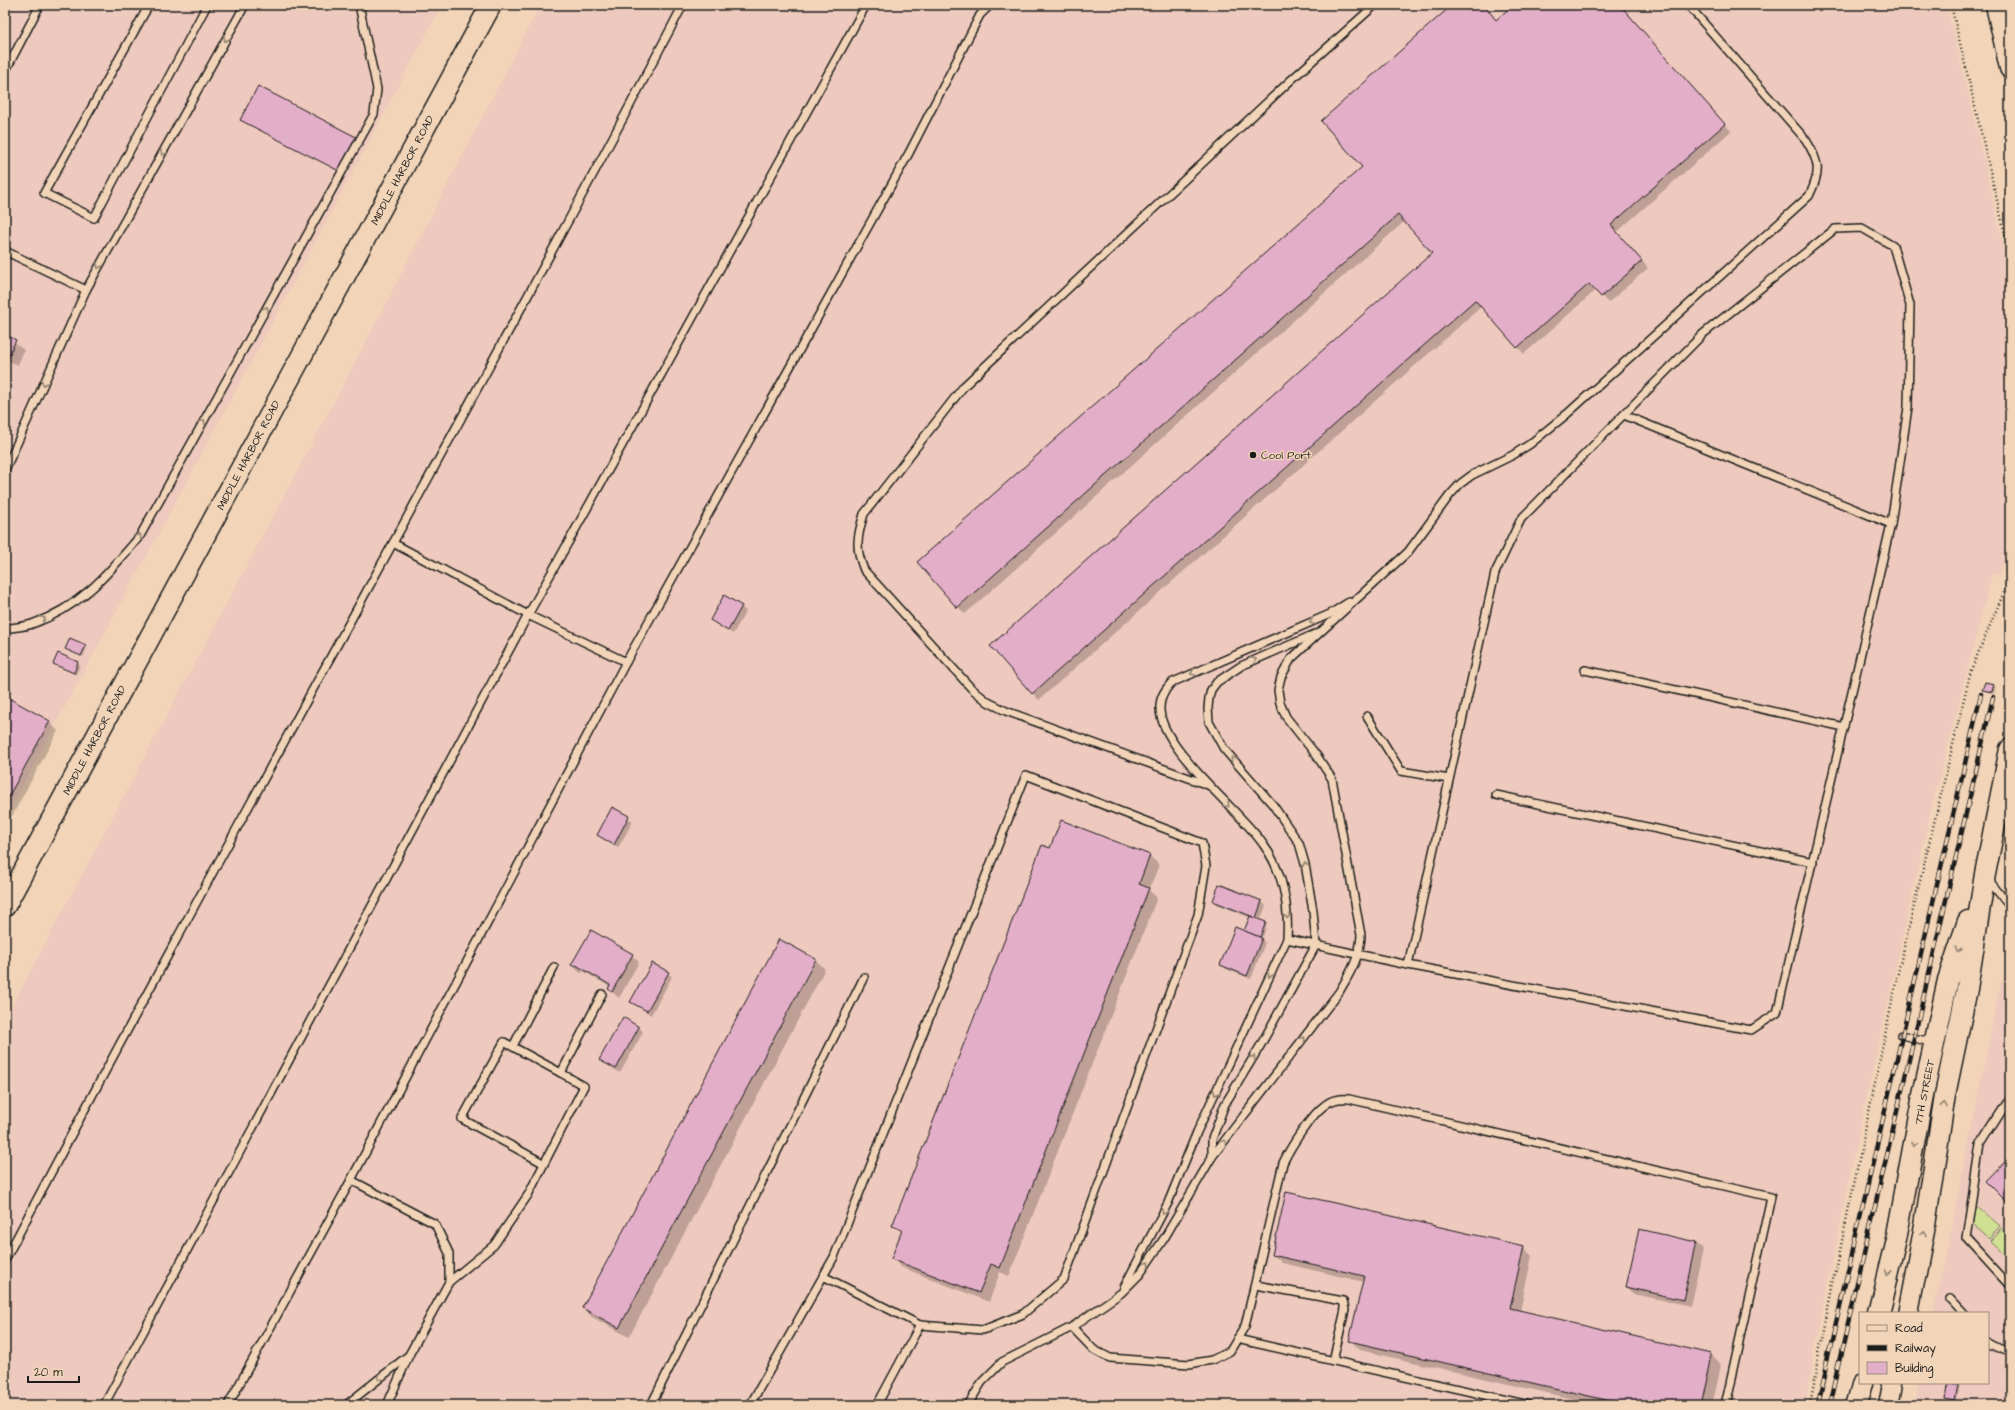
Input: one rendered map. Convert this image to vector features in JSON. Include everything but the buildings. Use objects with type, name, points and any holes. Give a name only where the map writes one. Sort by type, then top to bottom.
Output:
[{"type":"main road","name":"MIDDLE HARBOR ROAD","points":[[5,906],[491,5]]},
{"type":"main road","points":[[1996,5],[2010,68]]},
{"type":"main road","name":"7TH STREET","points":[[1908,1312],[1925,1225],[1945,1095],[1967,990],[1985,874],[2010,749]]},
{"type":"main road","name":"7TH STREET","points":[[1878,1312],[1896,1239],[1934,1043],[1948,980],[1985,874]]},
{"type":"main road","points":[[1856,1405],[1862,1384]]},
{"type":"main road","points":[[1889,1405],[1893,1384]]},
{"type":"lane","points":[[5,72],[40,5]]},
{"type":"lane","points":[[149,5],[44,193],[94,218],[207,5]]},
{"type":"lane","points":[[5,470],[86,290],[245,5]]},
{"type":"lane","points":[[5,629],[31,624],[67,609],[104,579],[140,536],[374,114],[376,88],[359,5]]},
{"type":"lane","points":[[5,1260],[104,1071],[574,211],[683,5]]},
{"type":"lane","points":[[104,1405],[528,615],[866,5]]},
{"type":"lane","points":[[228,1405],[351,1180],[626,662],[908,153],[980,15],[990,5]]},
{"type":"lane","points":[[1208,785],[1006,711],[988,702],[971,688],[864,570],[858,555],[857,536],[864,514],[964,386],[1285,86],[1375,5]]},
{"type":"lane","points":[[968,1405],[982,1382],[1002,1362],[1072,1327],[1121,1292],[1140,1274],[1153,1256],[1212,1157],[1339,992],[1354,968],[1359,954],[1361,935],[1332,779],[1317,756],[1286,717],[1280,703],[1278,690],[1284,669],[1291,659],[1320,631],[1370,588],[1408,552],[1450,495],[1460,484],[1472,475],[1513,455],[1536,439],[1809,196],[1815,185],[1818,171],[1816,156],[1806,140],[1688,5]]},
{"type":"lane","points":[[1287,939],[1408,965],[1751,1030],[1778,1013],[1891,524],[1908,407],[1910,305],[1893,246],[1862,228],[1835,229],[1703,334],[1521,519],[1495,572],[1408,965]]},
{"type":"lane","points":[[5,251],[86,290]]},
{"type":"lane","points":[[1624,415],[1891,524]]},
{"type":"lane","points":[[393,543],[528,615],[626,662]]},
{"type":"lane","points":[[1121,1292],[1168,1203],[1197,1132],[1287,939],[1287,915],[1282,881],[1274,862],[1263,843],[1208,785],[1170,736],[1165,728],[1160,708],[1161,697],[1165,689],[1171,683],[1330,614],[1370,588]]},
{"type":"lane","points":[[1212,1157],[1212,1139],[1225,1104],[1259,1048],[1316,946],[1316,931],[1305,864],[1299,843],[1273,805],[1224,749],[1209,722],[1208,708],[1211,690],[1217,682],[1241,666],[1320,631]]},
{"type":"lane","points":[[1585,670],[1844,728]]},
{"type":"lane","points":[[1367,716],[1401,770],[1449,779]]},
{"type":"lane","points":[[750,1405],[823,1276],[834,1257],[1026,775],[1202,843],[1206,866],[1198,915],[1064,1279],[1023,1314],[982,1330],[920,1324],[823,1276]]},
{"type":"lane","points":[[1496,795],[1813,862]]},
{"type":"lane","points":[[1985,874],[2010,907]]},
{"type":"lane","points":[[512,1046],[554,967]]},
{"type":"lane","points":[[652,1405],[864,977]]},
{"type":"lane","points":[[561,1073],[602,994]]},
{"type":"lane","points":[[1902,1035],[1934,1043]]},
{"type":"lane","points":[[387,1405],[410,1353],[449,1282],[494,1245],[528,1195],[543,1163],[584,1086],[504,1042],[462,1119],[543,1163]]},
{"type":"lane","points":[[1072,1327],[1094,1350],[1103,1356],[1189,1364],[1212,1360],[1230,1351],[1245,1326],[1256,1285],[1283,1163],[1293,1143],[1325,1105],[1341,1098],[1771,1197],[1725,1405]]},
{"type":"lane","points":[[2010,1098],[1980,1145],[1966,1238],[2010,1286]]},
{"type":"lane","points":[[351,1180],[435,1224],[450,1253],[449,1282]]},
{"type":"lane","points":[[1256,1285],[1343,1301],[1345,1310],[1333,1361]]},
{"type":"lane","points":[[1951,1299],[1963,1312]]},
{"type":"lane","points":[[877,1405],[920,1324]]},
{"type":"lane","points":[[1237,1339],[1530,1405]]},
{"type":"lane","points":[[1989,1341],[2010,1353]]},
{"type":"lane","points":[[346,1405],[410,1353]]},
{"type":"path","points":[[1951,5],[2010,255]]},
{"type":"path","points":[[1809,1405],[1899,968],[1971,670],[2010,578]]},
{"type":"shaded area","points":[[5,5],[442,5],[5,818]]},
{"type":"shaded area","points":[[540,5],[1947,5],[2010,275],[2010,537],[2000,575],[1992,575],[1932,806],[1859,1131],[1804,1405],[1267,1405],[1207,1399],[1191,1405],[5,1405],[5,1019],[368,338]]},
{"type":"shaded area","points":[[2001,981],[2010,989],[2010,1405],[1914,1405],[1919,1384],[1989,1384],[1989,1312],[1934,1312]]},
{"type":"green space","points":[[1974,1204],[2001,1228],[1990,1240],[1972,1223]]},
{"type":"green space","points":[[2002,1230],[2010,1238],[2010,1249],[2005,1255],[1991,1242]]},
{"type":"railway","points":[[1817,1405],[1981,694]]},
{"type":"railway","points":[[1829,1405],[1993,697]]},
{"type":"place","name":"Cool Port","points":[[1253,455]]}]
